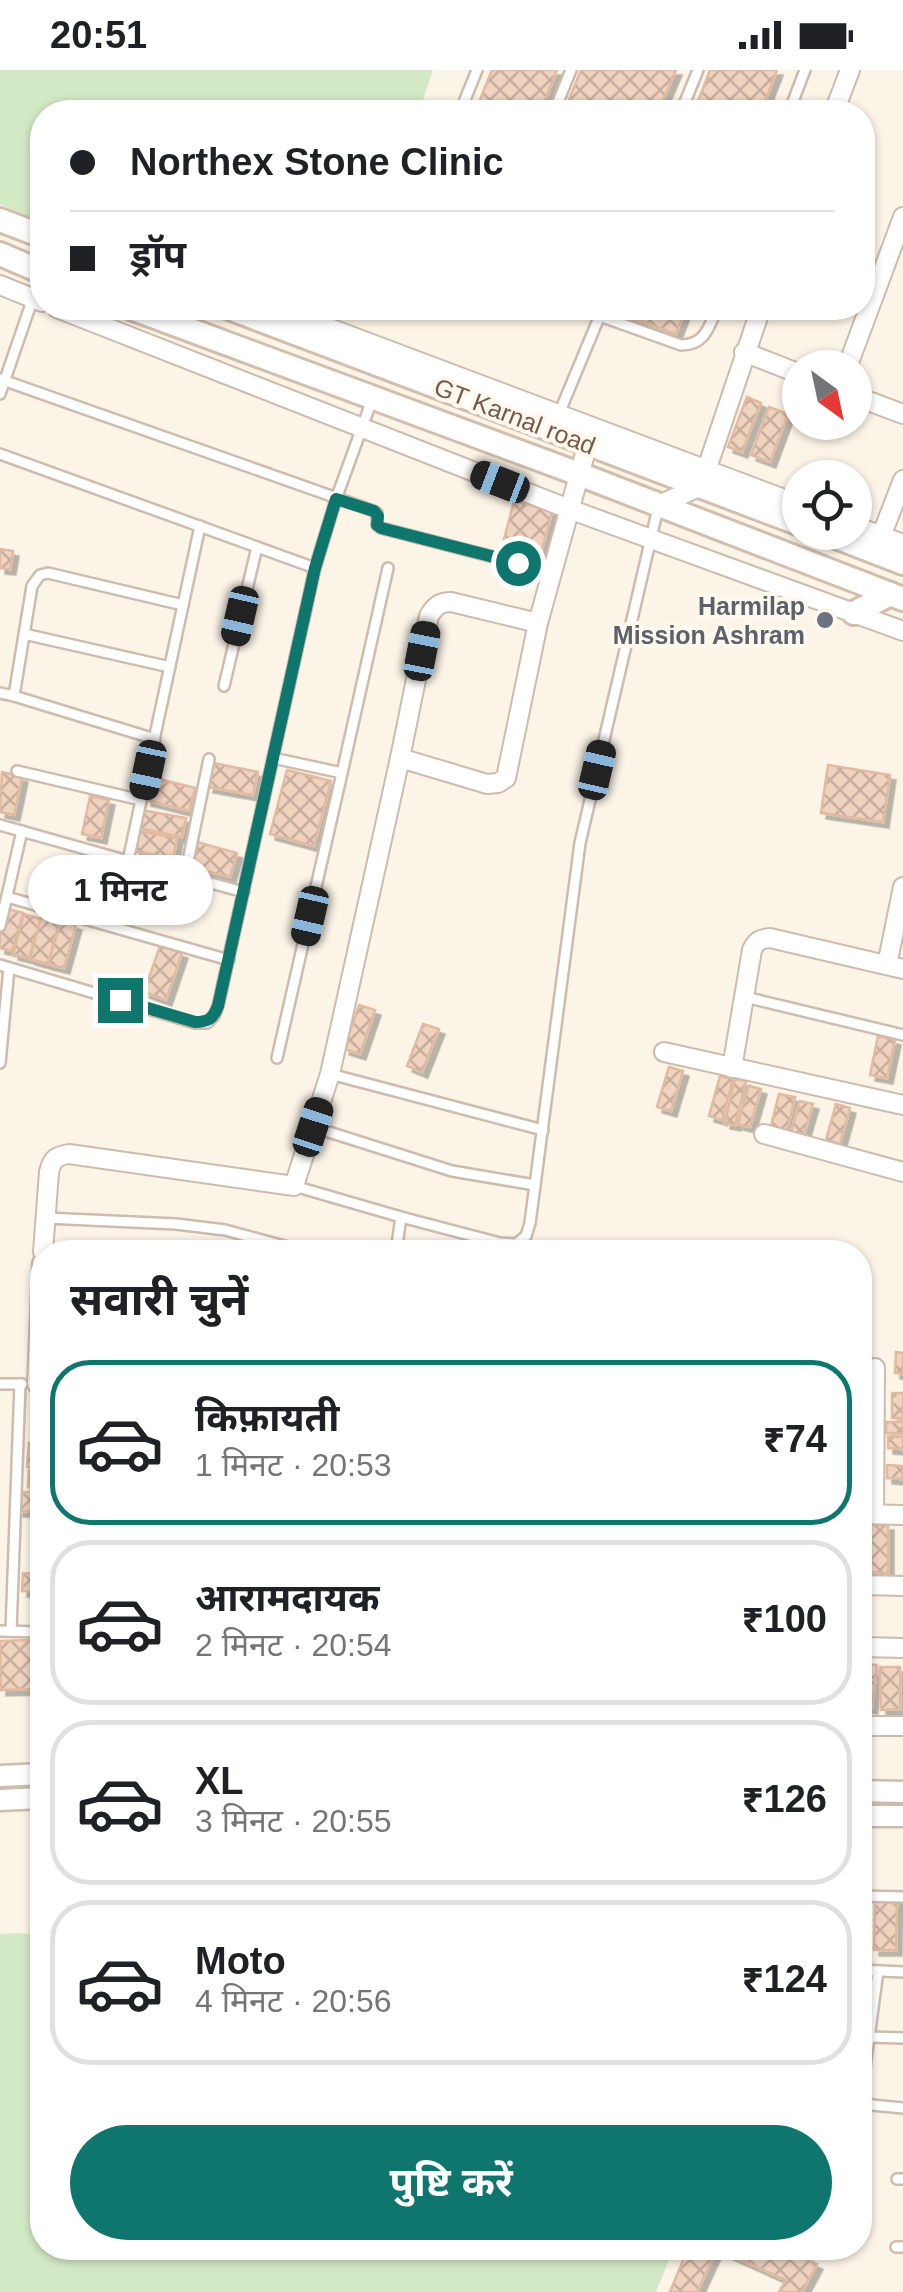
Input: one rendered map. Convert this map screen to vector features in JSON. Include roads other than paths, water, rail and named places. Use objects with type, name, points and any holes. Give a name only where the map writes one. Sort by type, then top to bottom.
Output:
[{"type":"main road","points":[[0,220],[30,231]]},
{"type":"main road","points":[[0,254],[30,267]]},
{"type":"main road","points":[[163,320],[897,596]]},
{"type":"main road","name":"GT Karnal road","points":[[264,320],[556,422],[588,443],[704,478],[782,515]]},
{"type":"main road","points":[[276,362],[291,331]]},
{"type":"main road","points":[[872,542],[903,563]]},
{"type":"main road","points":[[854,612],[897,596]]},
{"type":"street","points":[[839,100],[850,70]]},
{"type":"street","points":[[875,293],[903,218]]},
{"type":"street","points":[[0,285],[30,297]]},
{"type":"street","points":[[88,320],[569,509],[903,631]]},
{"type":"street","points":[[305,320],[704,478],[782,500]]},
{"type":"street","points":[[659,505],[704,478],[756,320]]},
{"type":"street","points":[[854,350],[865,320]]},
{"type":"street","points":[[744,352],[782,367]]},
{"type":"street","points":[[872,402],[903,414]]},
{"type":"street","points":[[400,758],[487,784],[498,784],[506,778],[538,623],[588,443]]},
{"type":"street","points":[[879,544],[903,480]]},
{"type":"street","points":[[872,539],[879,544],[903,544]]},
{"type":"street","points":[[44,1240],[49,1172],[51,1162],[58,1156],[69,1154],[294,1186],[330,1074],[429,616],[434,607],[451,602],[538,623]]},
{"type":"street","points":[[732,1068],[755,943],[770,938],[895,967],[903,888]]},
{"type":"street","points":[[664,1052],[903,1105]]},
{"type":"street","points":[[764,1134],[903,1172]]},
{"type":"street","points":[[872,1433],[876,1368]]},
{"type":"street","points":[[872,1514],[903,1515]]},
{"type":"street","points":[[872,1585],[903,1586]]},
{"type":"street","points":[[872,1647],[903,1648]]},
{"type":"street","points":[[872,1726],[903,1726]]},
{"type":"street","points":[[0,1776],[30,1775]]},
{"type":"street","points":[[872,1791],[903,1792]]},
{"type":"street","points":[[0,1800],[30,1799]]},
{"type":"street","points":[[872,1816],[903,1816]]},
{"type":"lane","points":[[465,100],[477,70]]},
{"type":"lane","points":[[559,100],[572,70]]},
{"type":"lane","points":[[686,100],[698,70]]},
{"type":"lane","points":[[794,100],[805,70]]},
{"type":"lane","points":[[0,394],[2,380],[30,318]]},
{"type":"lane","points":[[556,422],[599,320]]},
{"type":"lane","points":[[621,320],[681,345],[701,340],[712,320]]},
{"type":"lane","points":[[2,380],[374,511],[381,528],[552,572]]},
{"type":"lane","points":[[0,1063],[4,966],[195,1022],[206,1022],[214,1016],[315,568],[373,398]]},
{"type":"lane","points":[[0,454],[315,568]]},
{"type":"lane","points":[[521,1240],[526,1236],[535,1185],[580,843],[659,505]]},
{"type":"lane","points":[[128,861],[200,526]]},
{"type":"lane","points":[[224,686],[256,547]]},
{"type":"lane","points":[[277,1058],[388,568]]},
{"type":"lane","points":[[14,696],[32,586],[40,575],[183,606]]},
{"type":"lane","points":[[24,634],[170,667]]},
{"type":"lane","points":[[0,693],[154,739]]},
{"type":"lane","points":[[273,758],[342,773]]},
{"type":"lane","points":[[185,876],[209,759]]},
{"type":"lane","points":[[17,772],[141,800]]},
{"type":"lane","points":[[0,825],[244,892]]},
{"type":"lane","points":[[0,926],[22,831]]},
{"type":"lane","points":[[6,897],[229,960]]},
{"type":"lane","points":[[744,997],[903,1035]]},
{"type":"lane","points":[[330,1074],[542,1130]]},
{"type":"lane","points":[[313,1127],[452,1171],[535,1185]]},
{"type":"lane","points":[[294,1186],[492,1240]]},
{"type":"lane","points":[[398,1240],[401,1217]]},
{"type":"lane","points":[[46,1218],[176,1224],[225,1230],[262,1240]]},
{"type":"lane","points":[[0,1384],[30,1384]]},
{"type":"lane","points":[[6,1631],[30,1411]]},
{"type":"lane","points":[[872,1896],[903,1897]]},
{"type":"lane","points":[[872,1971],[903,1972]]},
{"type":"lane","points":[[872,2015],[878,1971]]},
{"type":"lane","points":[[872,2037],[903,2038]]},
{"type":"lane","points":[[872,2105],[903,2108]]},
{"type":"place","name":"Harmilap Mission Ashram","points":[[825,620]]}]
